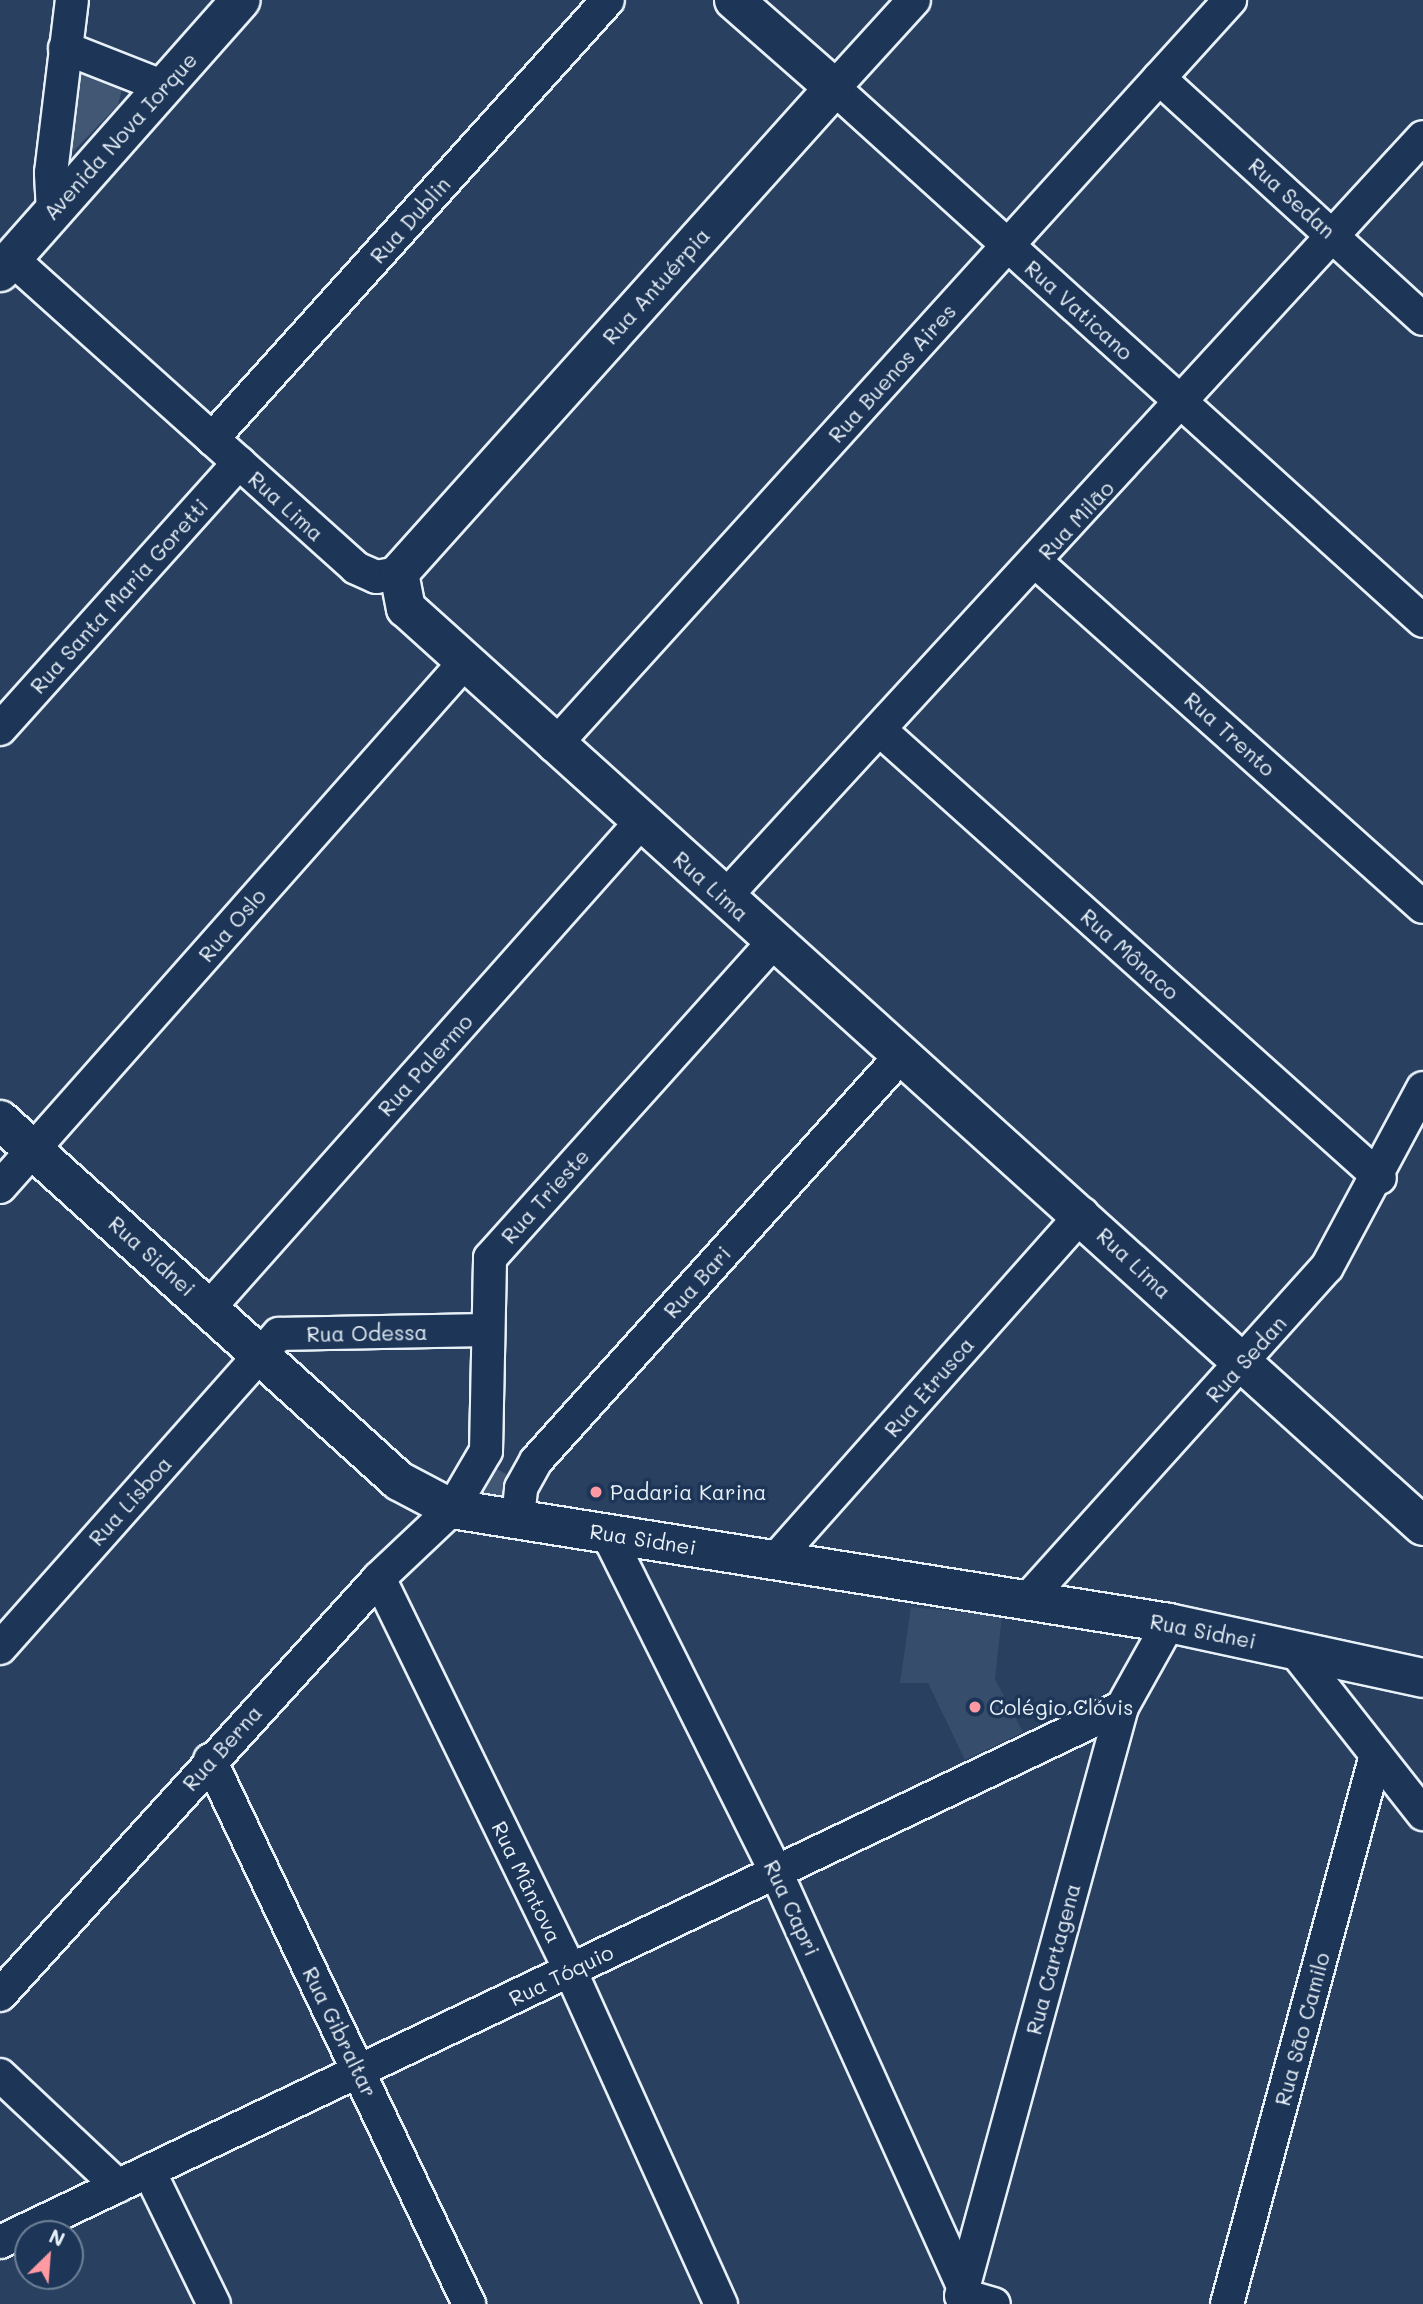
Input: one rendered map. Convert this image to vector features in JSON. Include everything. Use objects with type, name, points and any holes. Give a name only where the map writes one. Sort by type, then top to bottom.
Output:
[{"type":"main road","name":"Avenida Nova Iorque","points":[[6,265],[241,0]]},
{"type":"main road","name":"Rua Vaticano","points":[[734,0],[834,88]]},
{"type":"main road","name":"Rua Antuérpia","points":[[399,573],[834,88]]},
{"type":"main road","name":"Rua Lima","points":[[399,573],[412,617],[900,1056],[1082,1214],[1242,1364],[1423,1526]]},
{"type":"main road","name":"Rua Sidnei","points":[[0,1120],[399,1481],[452,1509],[1169,1623],[1423,1678]]},
{"type":"street","points":[[53,212],[51,173],[72,0]]},
{"type":"street","name":"Rua Dublin","points":[[212,439],[608,0]]},
{"type":"street","name":"Rua Antuérpia","points":[[834,88],[914,0]]},
{"type":"street","name":"Rua Buenos Aires","points":[[554,746],[1230,0]]},
{"type":"street","points":[[65,48],[164,87]]},
{"type":"street","name":"Rua Sedan","points":[[1159,78],[1423,319]]},
{"type":"street","name":"Rua Vaticano","points":[[834,88],[1423,621]]},
{"type":"street","name":"Rua Milão","points":[[724,898],[1184,403],[1333,234],[1423,137]]},
{"type":"street","name":"Rua Lima","points":[[6,265],[212,439],[356,568],[376,577],[399,573]]},
{"type":"street","name":"Rua Santa Maria Goretti","points":[[0,729],[239,463]]},
{"type":"street","name":"Rua Trento","points":[[1036,562],[1423,907]]},
{"type":"street","name":"Rua Oslo","points":[[0,1186],[463,664]]},
{"type":"street","name":"Rua Mônaco","points":[[880,730],[1380,1178]]},
{"type":"street","name":"Rua Palermo","points":[[209,1308],[640,823]]},
{"type":"street","name":"Rua Trieste","points":[[486,1451],[484,1330],[490,1258],[774,941]]},
{"type":"street","name":"Rua Bari","points":[[526,1476],[900,1056]]},
{"type":"street","name":"Rua Sedan","points":[[1027,1600],[1327,1267],[1380,1178],[1410,1147],[1423,1088]]},
{"type":"street","name":"Rua Etrusca","points":[[775,1560],[1082,1214]]},
{"type":"street","name":"Rua Odessa","points":[[259,1355],[279,1334],[484,1330]]},
{"type":"street","name":"Rua Lisboa","points":[[0,1648],[259,1355]]},
{"type":"street","points":[[452,1509],[486,1451],[526,1476],[518,1518]]},
{"type":"street","name":"Rua Berna","points":[[0,1995],[210,1760],[379,1578],[452,1509]]},
{"type":"street","name":"Rua Capri","points":[[607,1533],[776,1872],[961,2296]]},
{"type":"street","name":"Rua Mântova","points":[[379,1578],[570,1970],[721,2304]]},
{"type":"street","name":"Rua Cartagena","points":[[961,2296],[1122,1707],[1169,1623]]},
{"type":"street","points":[[1294,1650],[1423,1814]]},
{"type":"street","points":[[1348,1720],[1348,1697],[1369,1666]]},
{"type":"street","name":"Rua Tóquio","points":[[0,2242],[1122,1707]]},
{"type":"street","name":"Rua São Camilo","points":[[1227,2304],[1376,1755]]},
{"type":"street","name":"Rua Gibraltar","points":[[210,1760],[469,2304]]},
{"type":"street","points":[[0,2074],[118,2186]]},
{"type":"street","points":[[149,2171],[214,2304]]},
{"type":"street","points":[[961,2296],[995,2304]]},
{"type":"shaded area","points":[[76,69],[123,85],[118,105],[69,156]]},
{"type":"shaded area","points":[[491,1466],[508,1475],[503,1500],[477,1495]]},
{"type":"shaded area","name":"Colégio Clóvis","points":[[911,1607],[1002,1616],[995,1679],[1023,1732],[965,1760],[928,1683],[900,1683]]},
{"type":"place","name":"Padaria Karina","points":[[596,1492]]},
{"type":"place","name":"Colégio Clóvis","points":[[975,1707]]}]
